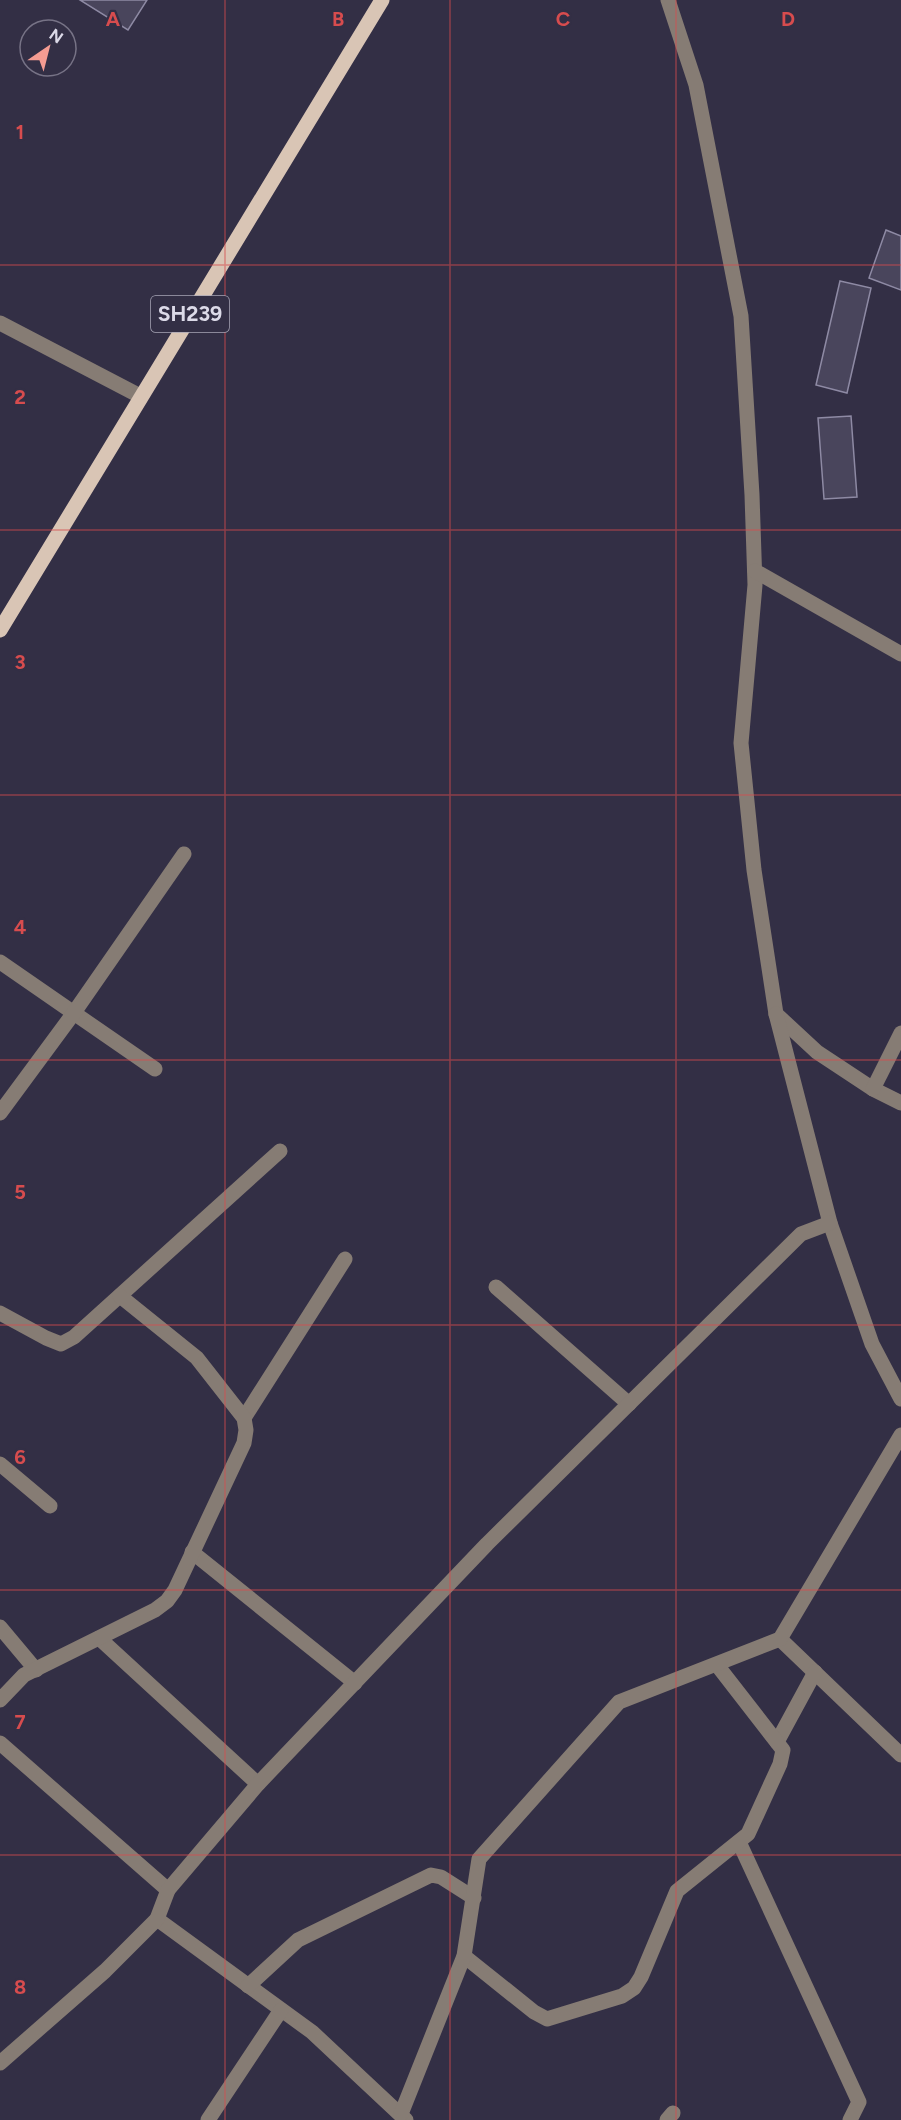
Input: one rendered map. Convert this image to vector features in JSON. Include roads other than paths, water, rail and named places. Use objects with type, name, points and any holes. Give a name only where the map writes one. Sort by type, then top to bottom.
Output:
[{"type":"main road","name":"SH239","points":[[0,630],[382,0]]},
{"type":"street","points":[[668,0],[696,85],[741,316],[755,571],[741,743],[754,870],[777,1014],[830,1223],[872,1344],[901,1399]]},
{"type":"street","points":[[0,323],[140,396]]},
{"type":"street","points":[[755,571],[901,654]]},
{"type":"street","points":[[0,1113],[73,1014],[184,854]]},
{"type":"street","points":[[0,962],[155,1069]]},
{"type":"street","points":[[777,1014],[817,1052],[873,1089],[901,1103]]},
{"type":"street","points":[[873,1089],[901,1033]]},
{"type":"street","points":[[0,1313],[62,1344],[74,1337],[280,1151]]},
{"type":"street","points":[[0,2064],[105,1971],[157,1919],[168,1890],[258,1784],[487,1544],[801,1234],[830,1223]]},
{"type":"street","points":[[244,1418],[345,1259]]},
{"type":"street","points":[[496,1287],[629,1404]]},
{"type":"street","points":[[0,1700],[24,1676],[155,1610],[167,1601],[175,1590],[244,1443],[246,1430],[244,1418],[197,1358],[120,1296]]},
{"type":"street","points":[[157,1919],[312,2032],[404,2117],[465,1956],[479,1859],[619,1701],[780,1639],[901,1435]]},
{"type":"street","points":[[0,1464],[50,1506]]},
{"type":"street","points":[[192,1552],[355,1683]]},
{"type":"street","points":[[0,1627],[36,1670]]},
{"type":"street","points":[[99,1638],[258,1784]]},
{"type":"street","points":[[780,1639],[901,1755]]},
{"type":"street","points":[[465,1956],[534,2012],[547,2019],[622,1996],[634,1988],[641,1977],[677,1891],[748,1834],[780,1764],[783,1750],[717,1665]]},
{"type":"street","points":[[777,1742],[815,1672]]},
{"type":"street","points":[[0,1743],[168,1890]]},
{"type":"street","points":[[739,1842],[859,2102],[850,2120]]},
{"type":"street","points":[[248,1986],[298,1940],[430,1875],[441,1877],[474,1898]]},
{"type":"street","points":[[208,2120],[281,2010]]}]
